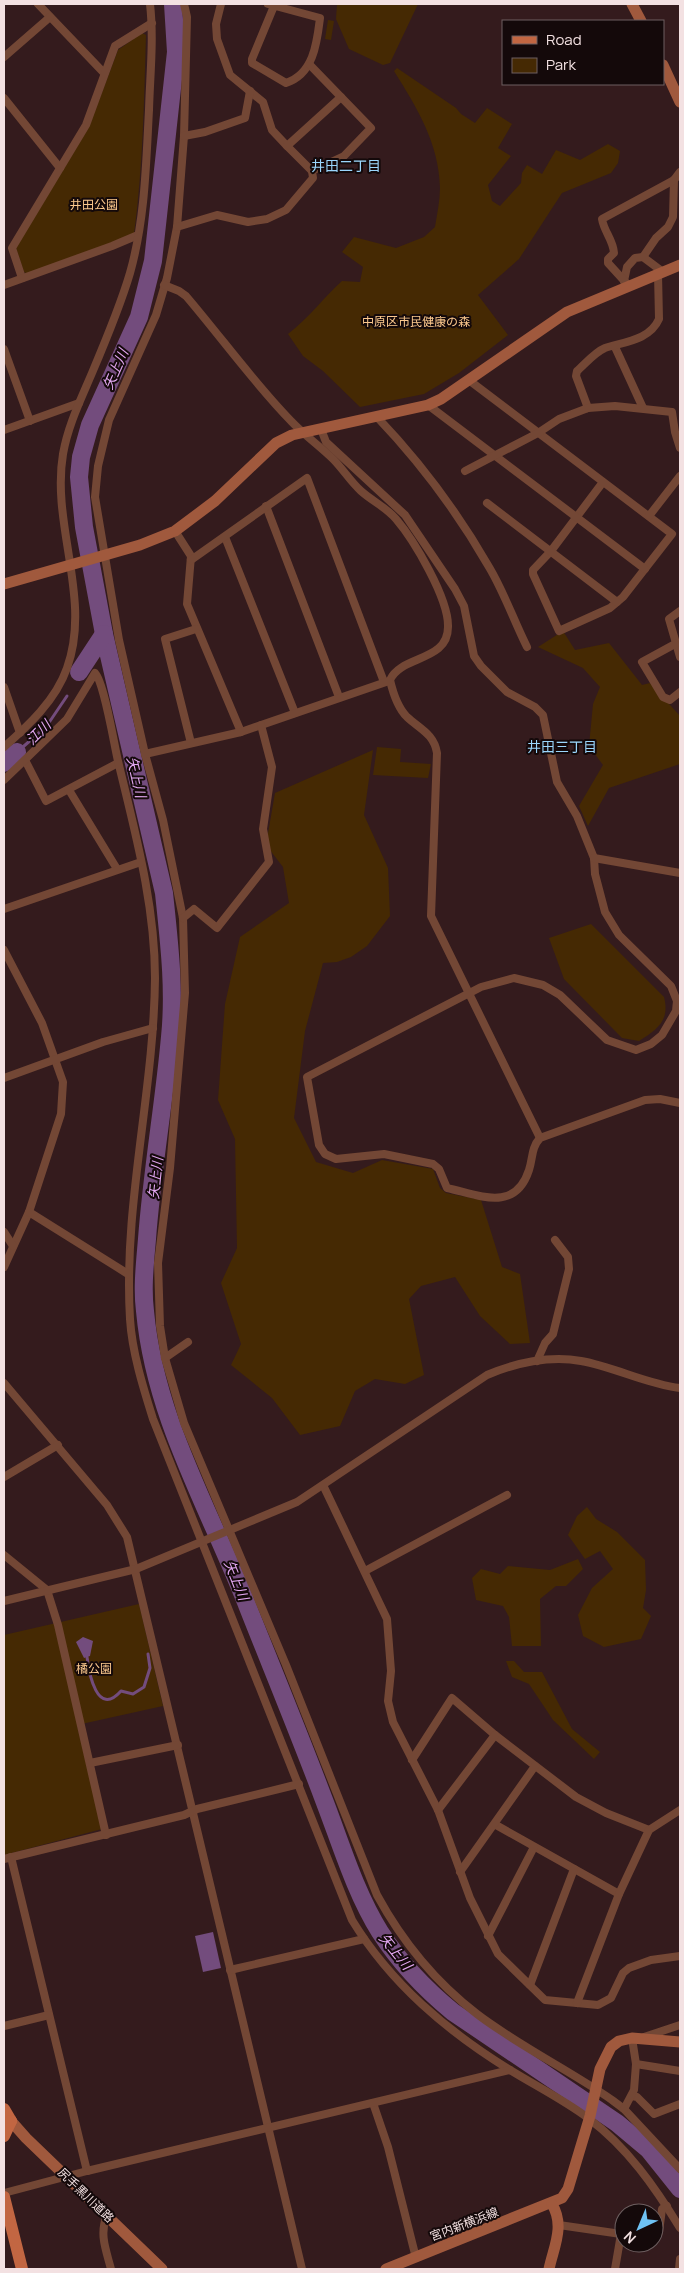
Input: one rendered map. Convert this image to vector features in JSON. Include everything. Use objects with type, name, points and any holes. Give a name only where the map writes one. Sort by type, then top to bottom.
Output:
[{"type":"main road","name":"尻手黒川道路","points":[[4,2108],[7,2117]]},
{"type":"main road","points":[[4,2136],[7,2117]]},
{"type":"main road","points":[[4,2195],[22,2269]]},
{"type":"street","points":[[38,4],[104,73]]},
{"type":"street","points":[[4,747],[20,733],[56,690],[67,668],[75,617],[61,483],[63,454],[72,418],[102,349],[130,273],[138,235],[145,195],[152,23],[150,4]]},
{"type":"street","points":[[184,4],[187,17],[184,136],[177,227],[164,285],[147,337],[109,420],[98,466],[95,497],[102,556],[119,640],[145,754],[163,820],[183,918],[185,993],[170,1168],[158,1263],[160,1326],[165,1358],[184,1423],[286,1664],[376,1895],[392,1923],[430,1971],[478,2015],[624,2109],[677,2158],[680,2170]]},
{"type":"street","points":[[177,227],[216,215],[248,222],[274,216],[286,210],[314,178],[312,171],[272,130],[263,102],[230,75],[220,48],[216,24],[220,4]]},
{"type":"street","points":[[632,4],[640,20]]},
{"type":"street","points":[[271,5],[320,18],[317,44],[310,65],[286,83],[252,63],[271,5]]},
{"type":"street","points":[[4,56],[50,17]]},
{"type":"street","points":[[22,278],[12,248],[86,124],[104,73],[116,46],[152,23]]},
{"type":"street","points":[[310,65],[371,128],[344,156],[312,171]]},
{"type":"street","points":[[664,67],[680,102]]},
{"type":"street","points":[[184,136],[205,132],[245,118],[250,90]]},
{"type":"street","points":[[287,146],[341,97]]},
{"type":"street","points":[[4,98],[60,168]]},
{"type":"street","points":[[626,284],[608,263],[608,259],[614,253],[613,243],[603,228],[602,219],[674,180],[680,172]]},
{"type":"street","points":[[626,284],[632,260],[643,257],[656,238],[668,227],[673,218],[674,180]]},
{"type":"street","points":[[4,285],[138,235]]},
{"type":"street","points":[[643,257],[661,273]]},
{"type":"street","points":[[4,584],[140,545],[174,531],[215,502],[276,443],[292,435],[304,432],[428,405],[470,381],[568,312],[626,284],[680,265]]},
{"type":"street","points":[[588,408],[576,376],[577,371],[603,349],[639,338],[656,324],[659,319],[661,273]]},
{"type":"street","points":[[145,754],[241,732],[387,681],[399,669],[430,655],[440,648],[446,637],[448,627],[442,597],[429,571],[396,519],[357,487],[334,460],[283,412],[186,296],[164,285]]},
{"type":"street","points":[[614,347],[643,408]]},
{"type":"street","points":[[4,349],[30,421]]},
{"type":"street","points":[[470,381],[672,534],[618,602],[610,608],[559,631],[533,574],[533,570],[603,482]]},
{"type":"street","points":[[4,430],[79,403]]},
{"type":"street","points":[[428,405],[645,570]]},
{"type":"street","points":[[465,471],[538,433],[559,419],[588,408],[615,406],[672,412],[680,448]]},
{"type":"street","points":[[377,417],[396,437],[460,518],[491,569],[526,647]]},
{"type":"street","points":[[321,429],[326,442],[404,515],[455,589],[464,606],[474,656],[481,666],[507,692],[535,707],[543,715],[556,782],[577,816],[594,858],[595,874],[605,912],[619,935],[671,986],[677,1001],[674,1017],[662,1035],[651,1044],[636,1050],[607,1040],[560,995],[528,980],[514,978],[481,987],[307,1077],[319,1145],[326,1154],[336,1159],[384,1154],[433,1164],[440,1169],[447,1188],[498,1199],[513,1194],[524,1181],[530,1167],[534,1145],[540,1138],[645,1100],[660,1099],[680,1103]]},
{"type":"street","points":[[649,516],[680,476]]},
{"type":"street","points":[[191,560],[307,478],[387,681],[401,709],[429,734],[436,743],[431,916],[540,1138]]},
{"type":"street","points":[[487,503],[618,602]]},
{"type":"street","points":[[266,506],[339,697]]},
{"type":"street","points":[[174,531],[191,556],[187,604],[241,732]]},
{"type":"street","points":[[225,537],[295,713]]},
{"type":"street","points":[[680,611],[669,619],[680,657]]},
{"type":"street","points":[[191,743],[165,639],[196,629]]},
{"type":"street","points":[[675,644],[642,662],[663,697],[670,700],[680,692]]},
{"type":"street","points":[[4,780],[67,720],[95,673],[147,891],[155,977],[153,1028],[128,1274],[130,1321],[142,1382],[153,1419],[352,1920],[383,1964],[410,1994],[456,2035],[589,2117],[622,2147],[667,2206],[680,2228]]},
{"type":"street","points":[[4,687],[20,733]]},
{"type":"street","points":[[183,918],[194,909],[217,928],[269,862],[263,829],[272,767],[261,725]]},
{"type":"street","points":[[25,760],[46,801],[118,763]]},
{"type":"street","points":[[69,790],[117,869]]},
{"type":"street","points":[[594,858],[680,873]]},
{"type":"street","points":[[4,909],[141,862]]},
{"type":"street","points":[[4,950],[42,1023],[63,1082],[62,1114],[30,1212],[4,1267]]},
{"type":"street","points":[[4,1078],[103,1042],[153,1028]]},
{"type":"street","points":[[30,1212],[128,1274]]},
{"type":"street","points":[[4,1232],[13,1246]]},
{"type":"street","points":[[537,1361],[545,1343],[552,1334],[569,1269],[568,1257],[555,1240]]},
{"type":"street","points":[[165,1358],[188,1342]]},
{"type":"street","points":[[4,1601],[136,1569],[297,1502],[488,1375],[504,1368],[537,1361],[579,1360],[642,1380],[680,1388]]},
{"type":"street","points":[[4,1383],[118,1520],[127,1537],[302,2269]]},
{"type":"street","points":[[4,1478],[58,1446]]},
{"type":"street","points":[[323,1485],[366,1571],[390,1628],[392,1671],[388,1702],[393,1722],[438,1810],[460,1872],[488,1936],[498,1954],[544,2000],[598,2004],[611,1998],[623,1973],[628,1968],[651,1960],[680,1956]]},
{"type":"street","points":[[366,1571],[507,1495]]},
{"type":"street","points":[[4,1555],[48,1590],[58,1625],[106,1835]]},
{"type":"street","points":[[412,1760],[452,1698],[495,1735],[576,1797],[649,1830]]},
{"type":"street","points":[[438,1810],[495,1735]]},
{"type":"street","points":[[90,1763],[178,1745]]},
{"type":"street","points":[[460,1872],[496,1825],[535,1766]]},
{"type":"street","points":[[87,2171],[49,2015],[7,1858],[106,1835],[299,1784]]},
{"type":"street","points":[[577,2003],[618,1894],[649,1830],[680,1810]]},
{"type":"street","points":[[496,1825],[618,1894]]},
{"type":"street","points":[[488,1936],[534,1847]]},
{"type":"street","points":[[530,1985],[574,1869]]},
{"type":"street","points":[[230,1970],[364,1938]]},
{"type":"street","points":[[4,2026],[49,2015]]},
{"type":"street","points":[[549,2269],[559,2225],[558,2214],[552,2204],[562,2198],[568,2189],[589,2117],[600,2069],[607,2051],[619,2041],[637,2038],[680,2025]]},
{"type":"street","points":[[637,2038],[680,2042]]},
{"type":"street","points":[[624,2109],[632,2096],[637,2038]]},
{"type":"street","points":[[636,2064],[680,2071]]},
{"type":"street","points":[[4,2195],[87,2171],[510,2070]]},
{"type":"street","points":[[632,2096],[637,2097],[654,2114],[680,2104]]},
{"type":"street","points":[[373,2104],[388,2147],[416,2258]]},
{"type":"street","name":"尻手黒川道路","points":[[7,2117],[162,2269]]},
{"type":"street","name":"宮内新横浜線","points":[[386,2269],[552,2204]]},
{"type":"street","points":[[107,2215],[102,2226],[102,2233],[111,2269]]},
{"type":"street","points":[[559,2225],[621,2234],[615,2269]]},
{"type":"street","points":[[678,2269],[680,2260]]},
{"type":"green space","points":[[337,4],[418,4],[390,63],[383,65],[349,49],[336,19]]},
{"type":"green space","points":[[328,20],[334,21],[331,40],[325,39]]},
{"type":"green space","name":"井田公園","points":[[142,33],[146,35],[144,110],[134,234],[28,274],[24,272],[16,248],[89,127],[118,50]]},
{"type":"green space","name":"中原区市民健康の森","points":[[397,68],[475,123],[487,108],[512,124],[498,148],[511,156],[488,185],[492,201],[500,206],[521,183],[522,173],[527,165],[542,174],[556,150],[580,160],[608,144],[620,151],[618,163],[611,173],[562,193],[519,259],[478,295],[508,335],[459,373],[424,394],[360,407],[323,371],[303,356],[288,334],[342,281],[360,282],[363,267],[342,252],[354,237],[396,248],[424,237],[435,227],[440,188],[436,156],[425,126],[394,71]]},
{"type":"green space","points":[[563,631],[575,650],[609,643],[642,685],[650,683],[680,716],[680,764],[609,788],[588,826],[579,806],[603,765],[589,746],[593,704],[600,687],[583,668],[538,647]]},
{"type":"green space","points":[[377,747],[401,749],[400,762],[431,764],[428,778],[373,775]]},
{"type":"green space","points":[[373,750],[364,815],[388,868],[390,916],[367,946],[351,957],[337,962],[323,963],[305,1031],[294,1118],[316,1162],[353,1173],[382,1160],[433,1169],[440,1188],[446,1193],[481,1200],[502,1267],[520,1274],[530,1343],[510,1344],[480,1316],[455,1277],[421,1286],[409,1299],[424,1375],[405,1384],[375,1379],[355,1391],[340,1426],[300,1435],[272,1398],[231,1365],[241,1344],[221,1283],[237,1248],[235,1139],[218,1100],[225,1004],[240,937],[289,903],[283,867],[266,845],[275,793]]},
{"type":"green space","points":[[591,924],[664,997],[664,1018],[657,1028],[639,1041],[622,1038],[564,979],[549,938]]},
{"type":"green space","points":[[587,1507],[596,1519],[617,1532],[645,1560],[646,1590],[643,1608],[651,1616],[641,1639],[604,1647],[583,1636],[578,1615],[592,1588],[613,1569],[600,1551],[585,1559],[568,1535],[577,1516]]},
{"type":"green space","points":[[578,1559],[583,1569],[566,1586],[556,1586],[540,1599],[541,1646],[512,1646],[509,1617],[503,1606],[476,1600],[472,1578],[481,1569],[500,1574],[508,1566],[550,1570]]},
{"type":"green space","name":"橘公園","points":[[139,1604],[163,1706],[77,1725],[102,1829],[4,1855],[4,1635]]},
{"type":"green space","points":[[506,1661],[514,1661],[524,1672],[542,1672],[572,1729],[600,1752],[594,1759],[553,1720],[529,1684],[512,1677]]},
{"type":"shaded area","points":[[83,1637],[93,1641],[90,1656],[84,1658],[76,1642]]},
{"type":"shaded area","points":[[213,1932],[221,1968],[203,1972],[195,1936]]},
{"type":"waterway","name":"矢上川","points":[[173,4],[176,52],[153,261],[139,317],[90,425],[81,457],[79,477],[84,527],[104,634],[164,893],[169,947],[172,983],[170,1037],[149,1214],[144,1275],[144,1302],[151,1351],[160,1390],[172,1427],[234,1573],[306,1752],[349,1868],[363,1901],[380,1932],[423,1985],[453,2012],[617,2123],[648,2149],[680,2189]]},
{"type":"waterway","name":"江川","points":[[79,672],[104,634]]},
{"type":"waterway","name":"江川","points":[[17,752],[46,727],[67,696]]},
{"type":"waterway","name":"江川","points":[[4,763],[17,752]]},
{"type":"waterway","points":[[87,1657],[92,1682],[100,1696],[106,1699],[113,1698],[121,1691],[133,1694],[144,1687],[150,1668],[148,1654]]},
{"type":"district","name":"井田二丁目","points":[[346,165]]},
{"type":"district","name":"井田三丁目","points":[[562,746]]}]
